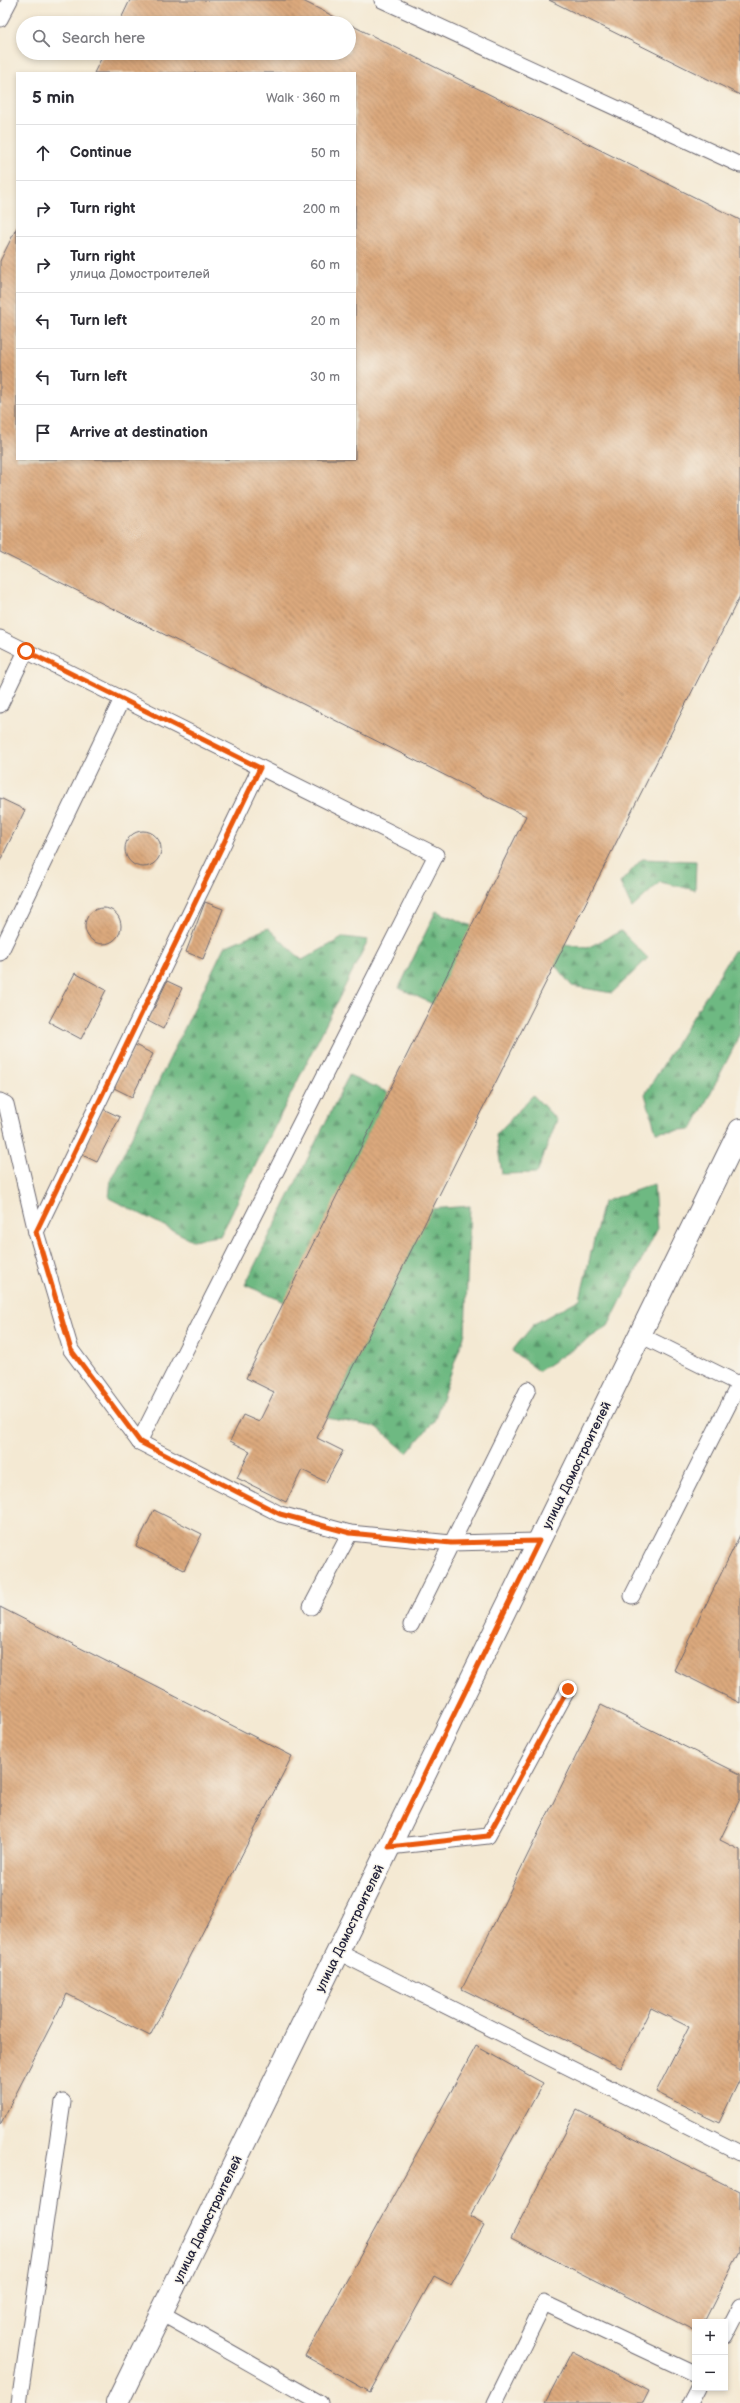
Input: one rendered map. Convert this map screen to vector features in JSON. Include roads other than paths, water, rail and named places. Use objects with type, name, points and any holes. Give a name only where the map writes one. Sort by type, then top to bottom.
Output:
[{"type":"street","name":"улица Домостроителей","points":[[117,2403],[740,1130]]},
{"type":"lane","points":[[0,19],[10,0]]},
{"type":"lane","points":[[382,0],[740,165]]},
{"type":"lane","points":[[0,638],[436,855],[140,1442]]},
{"type":"lane","points":[[0,705],[26,651]]},
{"type":"lane","points":[[0,953],[122,699]]},
{"type":"lane","points":[[36,1232],[260,768]]},
{"type":"lane","points":[[0,1101],[6,1104],[36,1232],[71,1350],[140,1442],[280,1514],[350,1533],[451,1543],[539,1541]]},
{"type":"lane","points":[[632,1596],[740,1383],[640,1335]]},
{"type":"lane","points":[[410,1625],[528,1389]]},
{"type":"lane","points":[[311,1607],[350,1533]]},
{"type":"lane","points":[[389,1847],[488,1836],[568,1689]]},
{"type":"lane","points":[[338,1952],[740,2153]]},
{"type":"lane","points":[[19,2403],[63,2102]]},
{"type":"lane","points":[[495,2403],[544,2303],[692,2373]]},
{"type":"lane","points":[[728,2330],[740,2307]]},
{"type":"lane","points":[[161,2313],[320,2403]]},
{"type":"lane","points":[[690,2403],[696,2391]]}]
